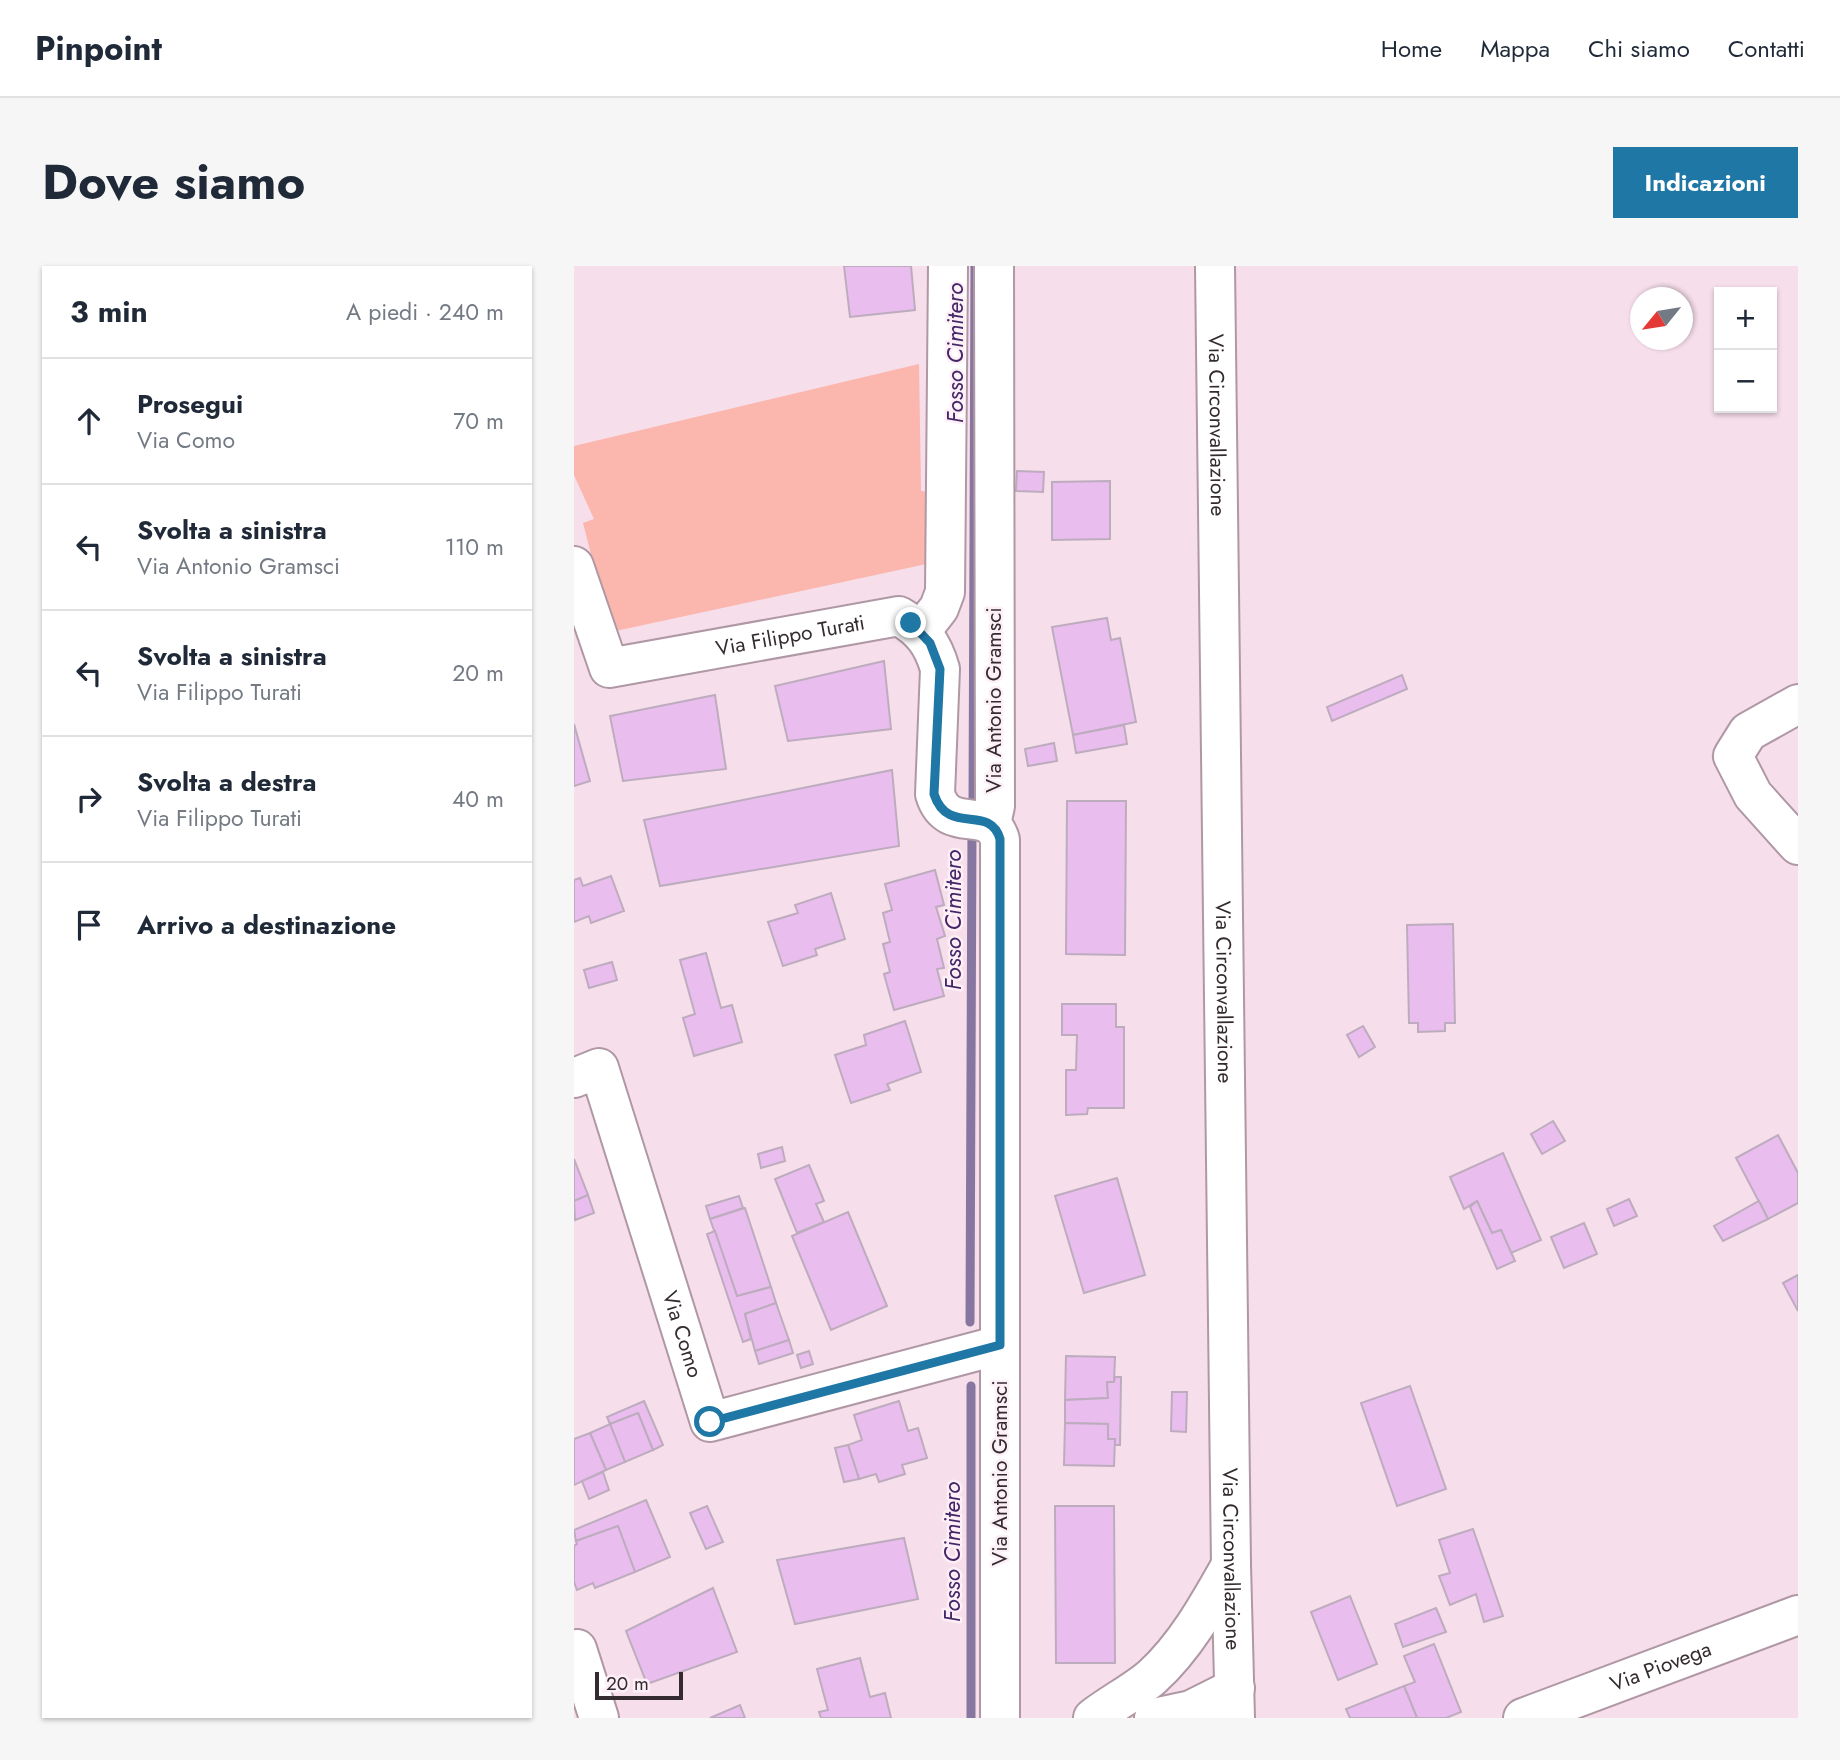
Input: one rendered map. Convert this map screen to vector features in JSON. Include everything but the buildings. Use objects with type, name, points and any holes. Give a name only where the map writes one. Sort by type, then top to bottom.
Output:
[{"type":"street","points":[[948,266],[945,592],[939,608],[921,631],[930,643],[940,669],[934,794],[939,807],[975,821]]},
{"type":"street","name":"Via Antonio Gramsci","points":[[975,821],[995,807],[993,266]]},
{"type":"street","name":"Via Circonvallazione","points":[[1215,266],[1235,1703]]},
{"type":"street","name":"Via Filippo Turati","points":[[574,566],[609,668],[900,616],[921,631]]},
{"type":"street","points":[[1798,704],[1748,732],[1733,757],[1753,795],[1798,845]]},
{"type":"street","name":"Via Antonio Gramsci","points":[[975,821],[998,830],[1000,839],[1000,1718]]},
{"type":"street","name":"Via Como","points":[[574,1078],[600,1068],[710,1422],[1000,1345]]},
{"type":"street","points":[[1093,1718],[1151,1678],[1208,1607],[1231,1564]]},
{"type":"street","name":"Via Piovega","points":[[1523,1718],[1798,1615]]},
{"type":"street","points":[[577,1649],[599,1718]]},
{"type":"street","points":[[1151,1678],[1165,1674],[1182,1675],[1235,1703]]},
{"type":"street","points":[[1154,1718],[1235,1703]]},
{"type":"shaded area","points":[[919,364],[921,491],[932,492],[931,563],[611,632],[583,523],[594,519],[574,475],[574,446]]},
{"type":"waterway","name":"Fosso Cimitero","points":[[973,810],[975,266]]},
{"type":"waterway","name":"Fosso Cimitero","points":[[970,1322],[972,827]]},
{"type":"waterway","name":"Fosso Cimitero","points":[[971,1386],[971,1718]]},
{"type":"route","points":[[710,1422],[1000,1345],[1000,839],[998,830],[991,824],[950,816],[939,807],[934,794],[940,669],[930,643],[911,623]]}]
